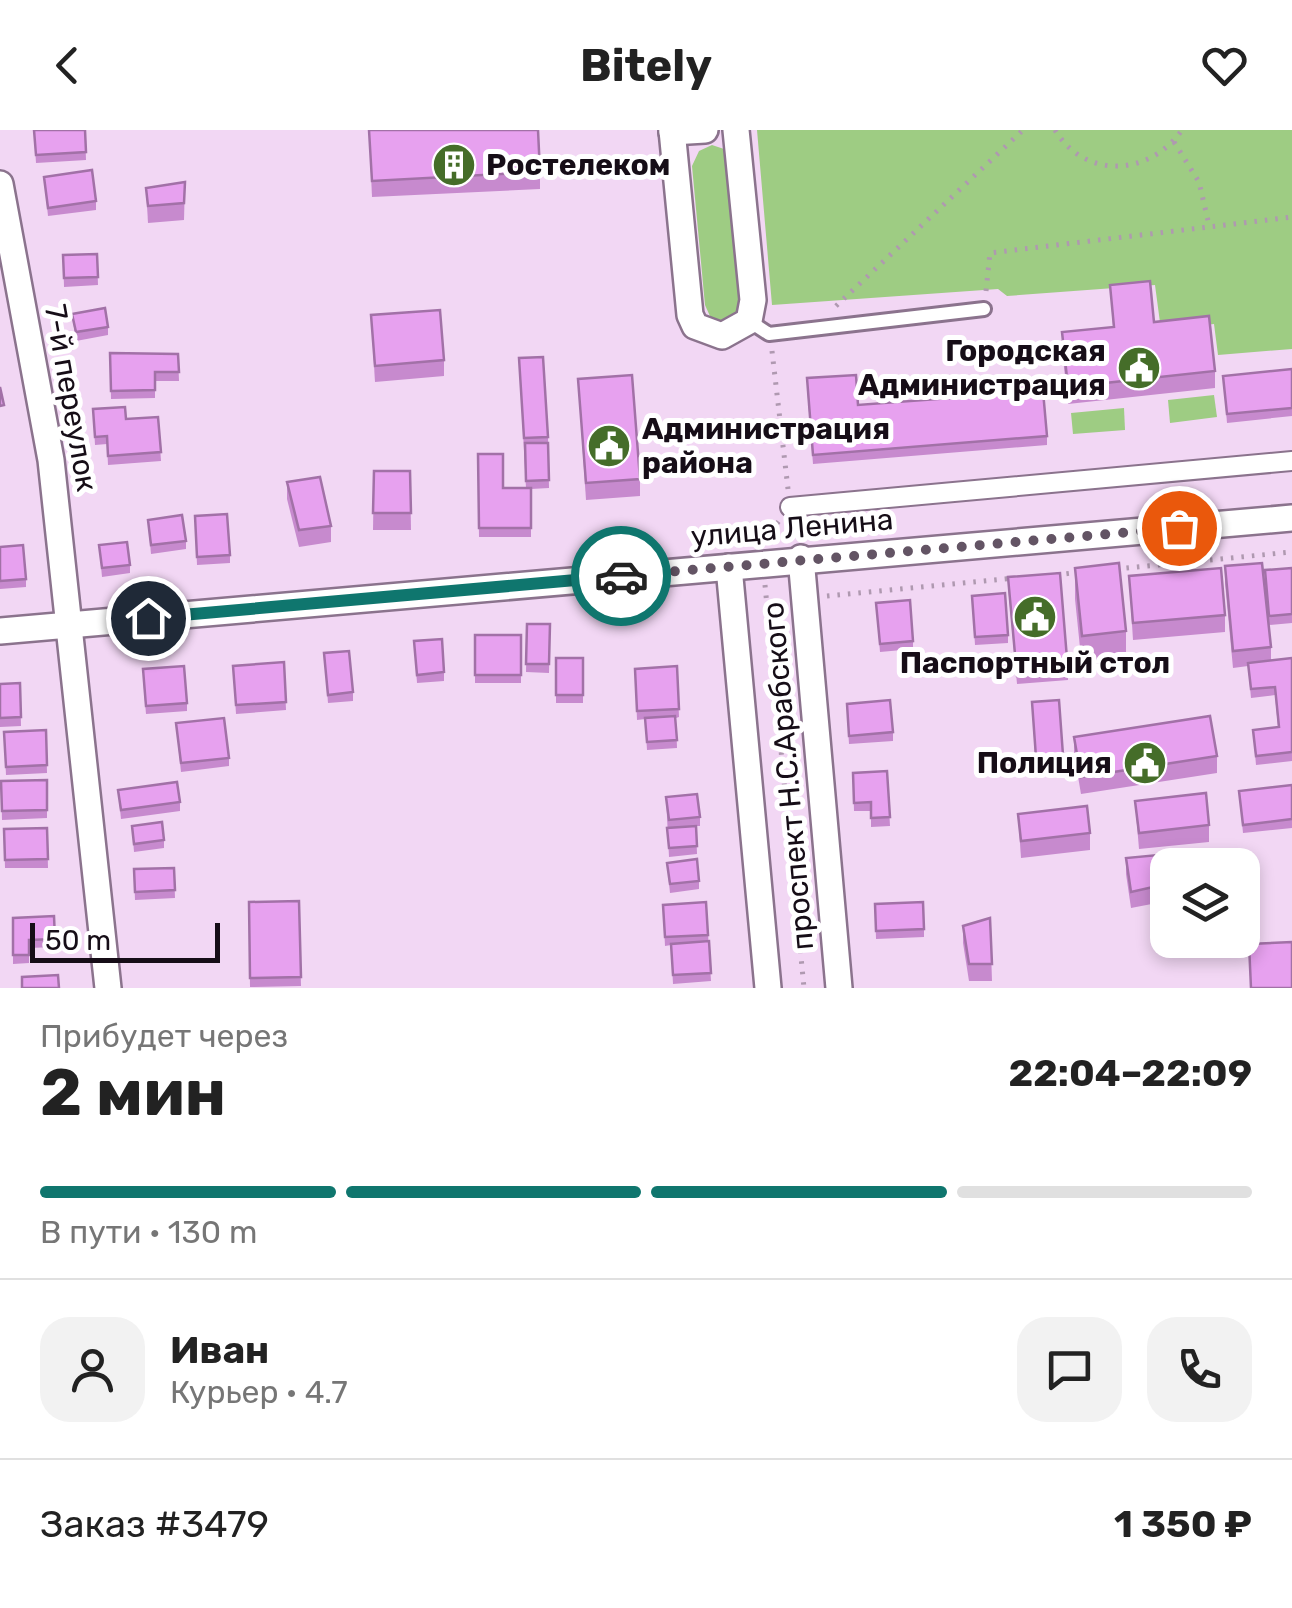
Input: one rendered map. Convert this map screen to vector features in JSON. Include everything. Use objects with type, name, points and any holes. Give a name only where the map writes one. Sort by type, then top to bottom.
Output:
[{"type":"street","points":[[705,130],[672,131],[690,316],[695,326],[722,336],[759,327],[752,300],[736,130]]},
{"type":"street","name":"7-й переулок","points":[[0,184],[51,460],[108,988]]},
{"type":"street","points":[[790,507],[1292,461]]},
{"type":"street","name":"улица Ленина","points":[[0,631],[1292,518]]},
{"type":"street","name":"проспект Н.С.Арабского","points":[[801,558],[839,988]]},
{"type":"street","name":"проспект Н.С.Арабского","points":[[729,567],[768,988]]},
{"type":"lane","points":[[759,327],[826,327],[984,309]]},
{"type":"path","points":[[826,327],[826,316],[1023,130]]},
{"type":"path","points":[[1054,130],[1080,156],[1107,166],[1151,160],[1174,142],[1182,130]]},
{"type":"path","points":[[1174,142],[1199,182],[1209,227]]},
{"type":"path","points":[[984,309],[990,253],[1292,217]]},
{"type":"path","points":[[759,327],[790,507],[760,544]]},
{"type":"path","points":[[1103,570],[1292,552]]},
{"type":"path","points":[[1044,576],[1084,572]]},
{"type":"path","points":[[806,598],[1024,578]]},
{"type":"path","points":[[764,582],[804,988]]},
{"type":"green space","points":[[757,130],[1292,130],[1292,349],[1218,355],[1214,324],[1161,330],[1155,285],[1007,296],[998,289],[772,305]]},
{"type":"green space","points":[[712,145],[727,150],[749,303],[729,327],[713,323],[705,305],[692,166],[699,151]]},
{"type":"green space","points":[[1214,395],[1217,417],[1170,423],[1168,400]]},
{"type":"green space","points":[[1124,408],[1125,430],[1073,434],[1071,413]]},
{"type":"building","points":[[34,130],[85,130],[86,152],[36,155]]},
{"type":"building","name":"Ростелеком","points":[[369,130],[538,130],[540,172],[372,181]]},
{"type":"building","points":[[92,170],[96,201],[48,208],[44,177]]},
{"type":"building","points":[[185,182],[184,203],[148,206],[146,188]]},
{"type":"building","points":[[97,254],[98,277],[64,278],[63,255]]},
{"type":"building","name":"Городская Администрация","points":[[1150,281],[1154,322],[1209,316],[1215,371],[1068,387],[1062,332],[1114,327],[1110,285]]},
{"type":"building","points":[[105,308],[108,327],[76,332],[72,314]]},
{"type":"building","points":[[440,310],[444,360],[375,366],[371,315]]},
{"type":"building","points":[[110,353],[178,354],[179,372],[155,372],[155,390],[111,391]]},
{"type":"building","points":[[543,357],[548,437],[524,438],[519,358]]},
{"type":"building","points":[[1292,369],[1292,408],[1227,414],[1223,376]]},
{"type":"building","name":"Администрация района","points":[[632,375],[640,479],[586,483],[578,379]]},
{"type":"building","points":[[856,375],[858,405],[1043,391],[1047,436],[813,455],[807,378]]},
{"type":"building","points":[[125,407],[126,419],[158,417],[161,452],[108,456],[107,436],[95,437],[93,409]]},
{"type":"building","points":[[525,443],[548,443],[549,480],[526,481]]},
{"type":"building","points":[[478,454],[503,454],[503,488],[531,488],[531,528],[479,528]]},
{"type":"building","points":[[374,471],[410,471],[411,513],[373,513]]},
{"type":"building","points":[[320,477],[331,526],[299,530],[287,482]]},
{"type":"building","points":[[227,514],[230,555],[197,557],[195,516]]},
{"type":"building","points":[[182,515],[186,541],[151,545],[148,520]]},
{"type":"building","points":[[127,542],[130,565],[102,568],[99,545]]},
{"type":"building","points":[[23,545],[26,579],[0,581],[0,547]]},
{"type":"building","points":[[1119,563],[1126,631],[1082,636],[1075,568]]},
{"type":"building","points":[[1262,563],[1271,647],[1233,651],[1225,566]]},
{"type":"building","points":[[1221,568],[1225,615],[1133,623],[1129,576]]},
{"type":"building","points":[[1292,568],[1292,614],[1269,616],[1265,570]]},
{"type":"building","points":[[1060,573],[1068,671],[1017,676],[1008,577]]},
{"type":"building","points":[[1005,593],[1008,635],[975,637],[972,596]]},
{"type":"building","points":[[910,600],[913,641],[880,644],[876,603]]},
{"type":"building","points":[[527,624],[550,624],[549,664],[526,664]]},
{"type":"building","points":[[475,635],[521,635],[521,675],[475,675]]},
{"type":"building","points":[[442,639],[444,672],[417,675],[414,641]]},
{"type":"building","points":[[349,651],[353,692],[328,695],[324,653]]},
{"type":"building","points":[[556,658],[583,658],[583,695],[556,695]]},
{"type":"building","points":[[1292,658],[1292,752],[1256,756],[1253,730],[1279,727],[1275,687],[1251,689],[1248,663]]},
{"type":"building","points":[[284,662],[286,702],[236,705],[233,666]]},
{"type":"building","points":[[184,666],[187,703],[146,706],[143,669]]},
{"type":"building","points":[[677,666],[679,709],[637,711],[635,669]]},
{"type":"building","points":[[20,683],[21,717],[0,718],[0,684]]},
{"type":"building","points":[[890,700],[893,732],[849,736],[847,704]]},
{"type":"building","points":[[1059,700],[1063,755],[1036,757],[1032,702]]},
{"type":"building","points":[[675,716],[677,740],[647,742],[645,718]]},
{"type":"building","points":[[1210,716],[1217,756],[1081,777],[1074,737]]},
{"type":"building","points":[[224,718],[229,758],[181,763],[176,723]]},
{"type":"building","points":[[46,730],[47,765],[6,767],[4,732]]},
{"type":"building","points":[[887,771],[890,817],[871,818],[871,802],[854,803],[853,773]]},
{"type":"building","points":[[47,780],[47,810],[2,811],[1,781]]},
{"type":"building","points":[[177,782],[180,802],[121,810],[118,790]]},
{"type":"building","points":[[1292,785],[1292,819],[1243,825],[1239,791]]},
{"type":"building","points":[[1206,793],[1209,825],[1139,833],[1135,801]]},
{"type":"building","points":[[697,794],[700,817],[669,820],[666,797]]},
{"type":"building","points":[[1087,806],[1090,833],[1021,841],[1018,814]]},
{"type":"building","points":[[162,822],[164,840],[134,844],[132,826]]},
{"type":"building","points":[[696,826],[697,846],[669,848],[667,828]]},
{"type":"building","points":[[47,828],[48,859],[5,860],[4,829]]},
{"type":"building","points":[[1150,856],[1150,888],[1131,892],[1126,858]]},
{"type":"building","points":[[697,859],[699,881],[670,884],[667,863]]},
{"type":"building","points":[[174,868],[175,890],[135,892],[134,869]]},
{"type":"building","points":[[299,901],[301,977],[250,978],[249,902]]},
{"type":"building","points":[[706,902],[708,935],[665,937],[663,905]]},
{"type":"building","points":[[923,902],[924,929],[876,931],[875,904]]},
{"type":"building","points":[[54,916],[55,939],[29,940],[29,955],[13,955],[13,918]]},
{"type":"building","points":[[990,918],[992,964],[969,964],[963,926]]},
{"type":"building","points":[[709,941],[711,973],[673,975],[671,944]]},
{"type":"building","points":[[1292,942],[1292,988],[1251,988],[1250,958],[1260,958],[1260,943]]},
{"type":"building","points":[[58,975],[59,988],[22,988],[22,977]]},
{"type":"way so far","points":[[621,576],[1179,528]]},
{"type":"place","name":"Ростелеком","points":[[454,165]]},
{"type":"place","name":"Городская Администрация","points":[[1139,368]]},
{"type":"place","name":"Администрация района","points":[[609,446]]},
{"type":"place","name":"Паспортный стол","points":[[1035,617]]},
{"type":"place","name":"Полиция","points":[[1145,763]]},
{"type":"route","points":[[148,618],[621,576]]}]
